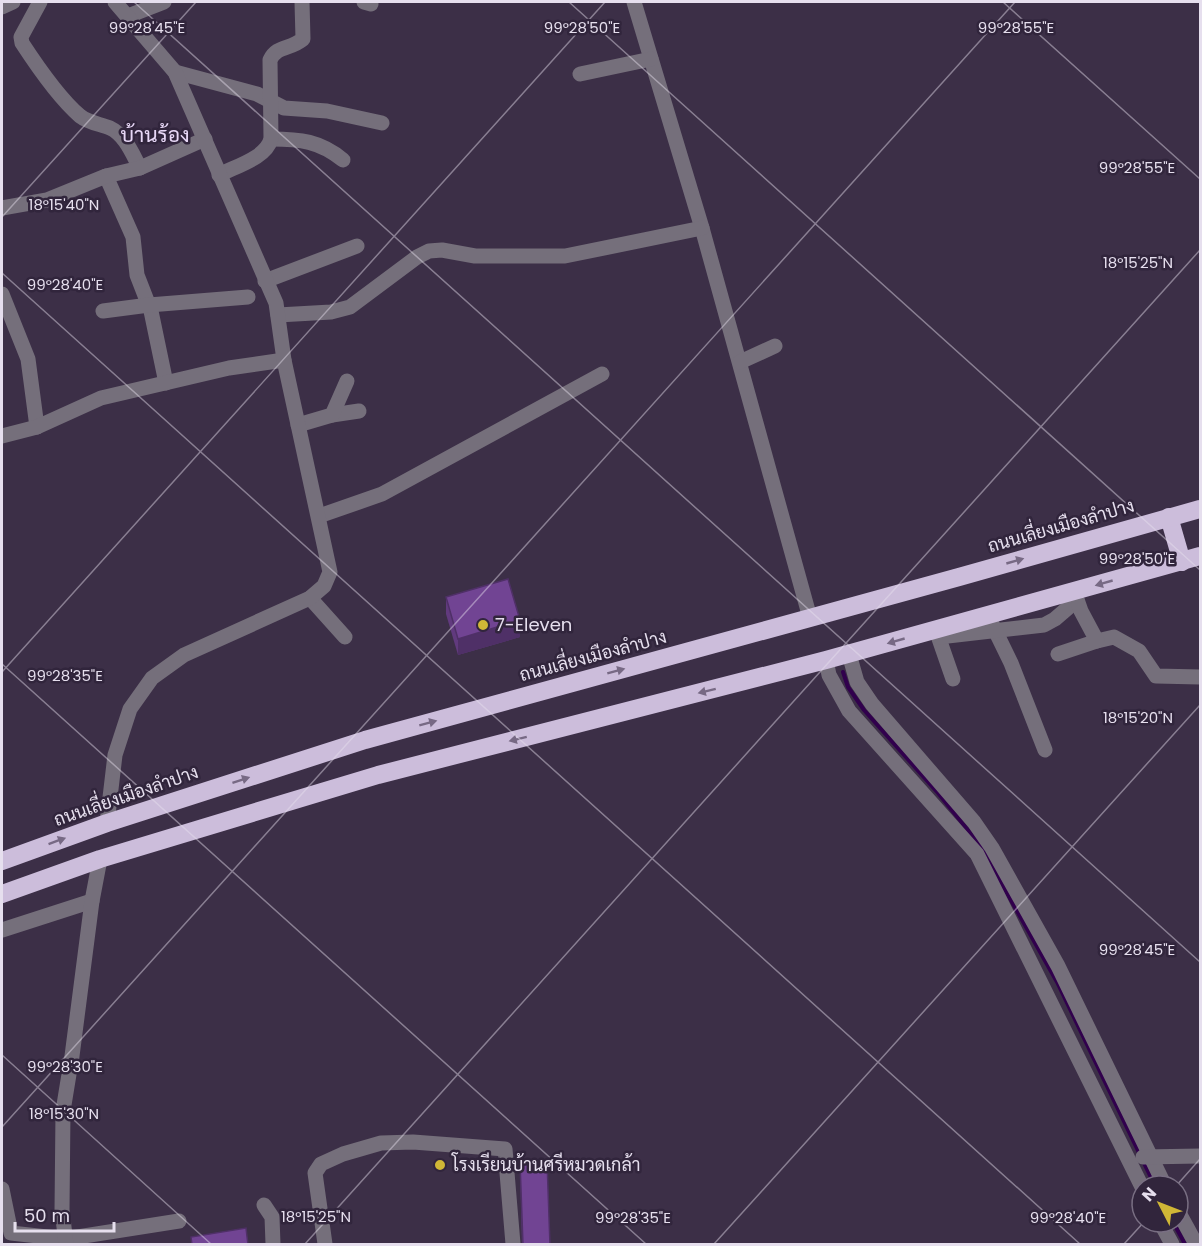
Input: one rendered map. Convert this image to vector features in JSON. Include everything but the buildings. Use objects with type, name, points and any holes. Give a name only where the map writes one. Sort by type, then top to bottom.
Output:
[{"type":"highway","name":"ถนนเลี่ยงเมืองลำปาง","points":[[2,861],[107,823],[365,740],[1200,508]]},
{"type":"highway","points":[[1169,517],[1182,562]]},
{"type":"highway","points":[[2,894],[100,859],[378,775],[849,654],[992,623],[1200,556]]},
{"type":"street","points":[[2,7],[13,2]]},
{"type":"street","points":[[40,2],[21,37],[22,43],[80,116],[118,134],[126,141],[140,168]]},
{"type":"street","points":[[107,823],[115,755],[130,709],[152,678],[184,655],[310,598],[324,586],[330,572],[284,360],[276,303],[175,72],[115,2]]},
{"type":"street","points":[[128,16],[164,2]]},
{"type":"street","points":[[219,175],[266,150],[271,138],[270,60],[279,49],[293,47],[303,39],[302,2]]},
{"type":"street","points":[[634,2],[702,228],[745,360],[810,618]]},
{"type":"street","points":[[580,74],[651,59]]},
{"type":"street","points":[[175,72],[257,93],[284,108],[327,111],[382,123]]},
{"type":"street","points":[[2,208],[47,200],[106,176],[140,168],[205,138]]},
{"type":"street","points":[[271,138],[302,139],[330,150],[343,160]]},
{"type":"street","points":[[106,176],[133,237],[137,275],[148,305],[166,383]]},
{"type":"street","points":[[278,315],[331,312],[350,307],[417,257],[429,251],[442,250],[475,256],[565,256],[702,228]]},
{"type":"street","points":[[265,281],[357,246]]},
{"type":"street","points":[[2,294],[28,359],[37,427]]},
{"type":"street","points":[[103,311],[248,297]]},
{"type":"street","points":[[745,360],[775,346]]},
{"type":"street","points":[[2,436],[37,427],[101,398],[229,368],[284,360]]},
{"type":"street","points":[[319,516],[382,494],[602,374]]},
{"type":"street","points":[[332,415],[347,381]]},
{"type":"street","points":[[298,425],[332,415],[359,411]]},
{"type":"street","points":[[1076,596],[1096,641]]},
{"type":"street","points":[[310,598],[345,637]]},
{"type":"street","points":[[992,623],[1011,663],[1045,750]]},
{"type":"street","points":[[937,634],[952,679]]},
{"type":"street","points":[[1059,654],[1114,637],[1139,651],[1156,676],[1200,677]]},
{"type":"street","points":[[849,654],[857,682],[872,704],[974,822],[992,848],[1058,966],[1159,1174]]},
{"type":"street","points":[[826,660],[829,675],[849,711],[977,854],[1136,1174]]},
{"type":"street","points":[[920,791],[936,778]]},
{"type":"street","points":[[977,854],[992,848]]},
{"type":"street","points":[[66,1242],[62,1210],[63,1111],[92,901],[100,859]]},
{"type":"street","points":[[2,930],[92,901]]},
{"type":"street","points":[[1037,975],[1058,966]]},
{"type":"street","points":[[325,1245],[315,1173],[321,1164],[344,1154],[381,1143],[413,1142],[505,1149],[513,1245]]},
{"type":"street","points":[[1128,1158],[1200,1156]]},
{"type":"street","points":[[2,1189],[11,1233],[66,1242],[179,1221]]},
{"type":"street","points":[[264,1205],[272,1217],[273,1245]]},
{"type":"waterway","points":[[843,672],[848,687],[864,710],[938,793],[980,845],[1057,982],[1149,1174]]},
{"type":"waterway","points":[[1180,1234],[1185,1244]]},
{"type":"place","name":"7-Eleven","points":[[483,625]]},
{"type":"place","name":"โรงเรียนบ้านศรีหมวดเกล้า","points":[[440,1165]]},
{"type":"district","name":"บ้านร้อง","points":[[155,135]]}]
